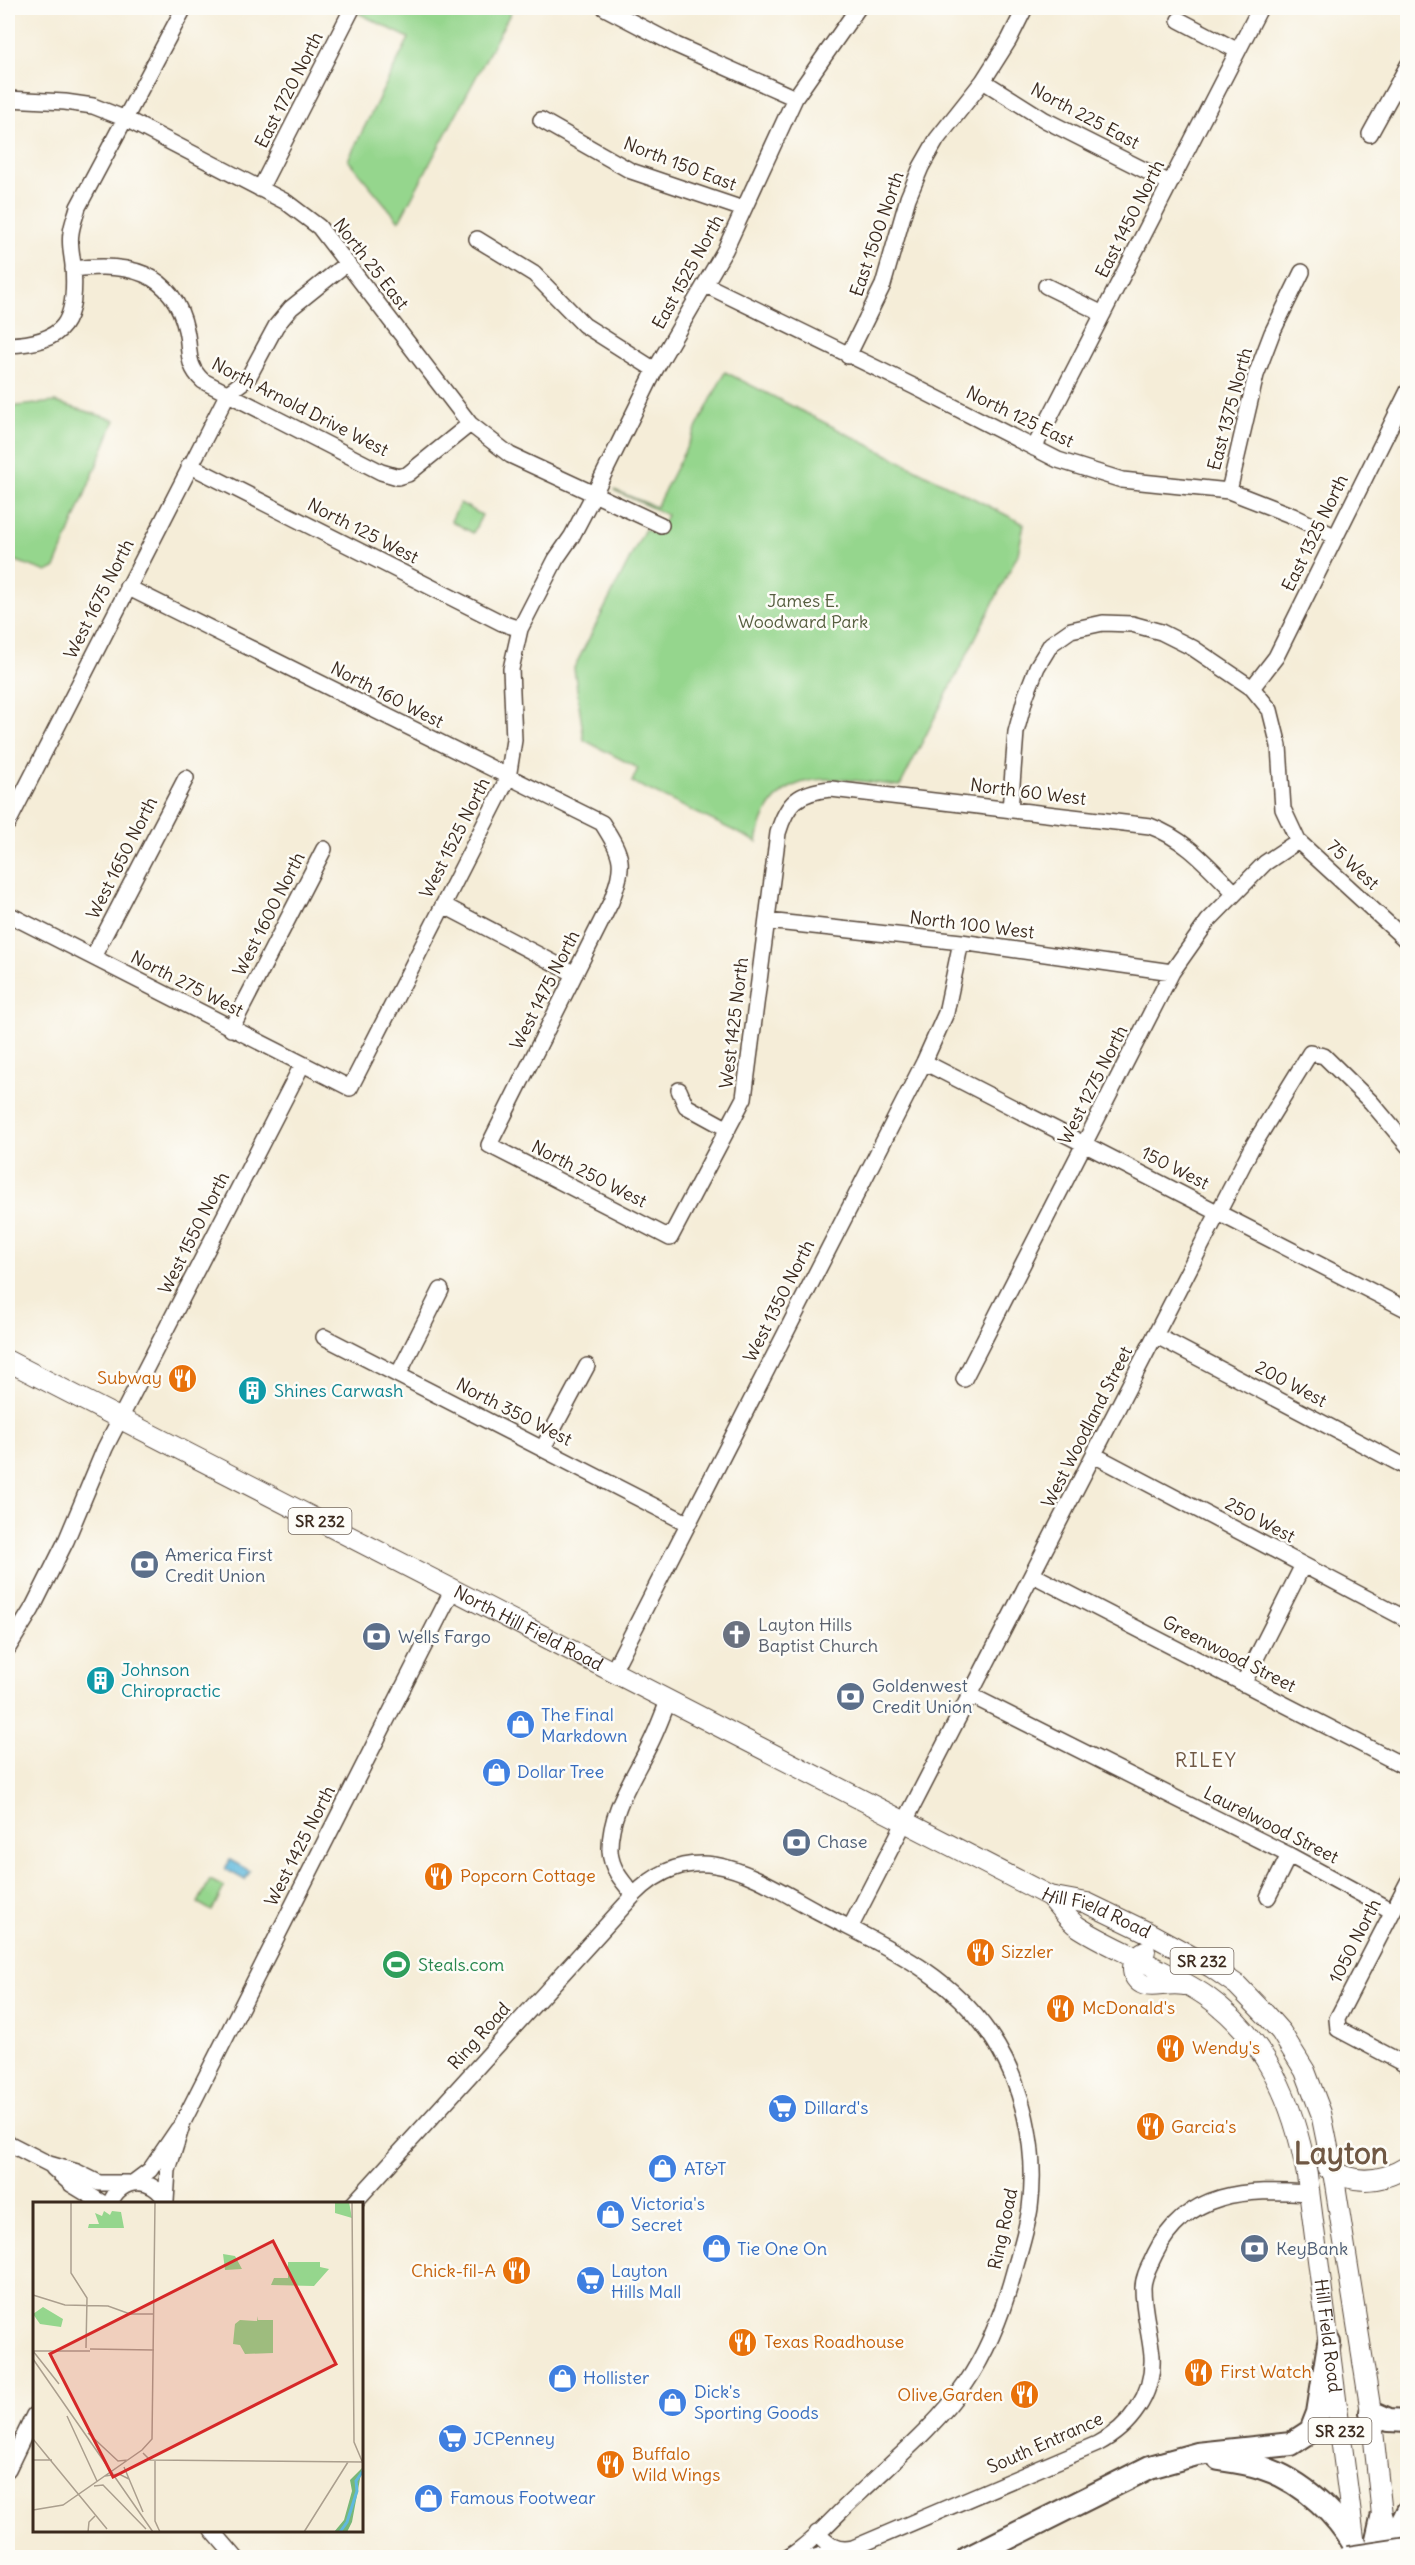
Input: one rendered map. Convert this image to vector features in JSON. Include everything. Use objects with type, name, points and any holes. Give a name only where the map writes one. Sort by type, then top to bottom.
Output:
[{"type":"highway","points":[[968,2558],[1150,2467],[1197,2454],[1291,2444],[1311,2431],[1318,2413],[1329,2343]]},
{"type":"highway","points":[[1371,2412],[1389,2420],[1407,2421]]},
{"type":"highway","points":[[1197,2454],[1260,2467],[1287,2479],[1330,2512],[1373,2555]]},
{"type":"highway","points":[[1373,2555],[1407,2511]]},
{"type":"highway","points":[[1373,2555],[1382,2518]]},
{"type":"highway","points":[[1352,2520],[1373,2555]]},
{"type":"main road","name":"North Hill Field Road","points":[[8,1361],[1049,1896]]},
{"type":"main road","name":"Hill Field Road","points":[[1049,1896],[1075,1925],[1193,1988],[1233,2018],[1267,2060],[1286,2095],[1302,2148],[1310,2193],[1352,2520]]},
{"type":"main road","name":"Hill Field Road","points":[[1049,1896],[1087,1903],[1211,1967],[1237,1986],[1259,2007],[1305,2071],[1318,2103],[1336,2173],[1371,2412],[1382,2518]]},
{"type":"main road","points":[[1136,1958],[1142,1952],[1155,1950],[1197,1972],[1229,1994],[1293,2052]]},
{"type":"main road","points":[[1267,2060],[1291,2079],[1308,2116],[1319,2161],[1336,2173],[1354,2180],[1386,2176],[1407,2166]]},
{"type":"main road","points":[[1310,2193],[1321,2200],[1330,2215],[1341,2277],[1359,2325]]},
{"type":"street","points":[[8,345],[33,344],[50,338],[63,326],[71,311],[74,294],[70,235],[78,207],[184,8]]},
{"type":"street","points":[[605,8],[676,45],[795,98]]},
{"type":"street","name":"East 1525 North","points":[[556,559],[572,536],[594,494],[655,370],[725,250],[795,98],[858,8]]},
{"type":"street","name":"East 1500 North","points":[[848,356],[883,285],[908,198],[921,167],[937,139],[983,81],[1009,40],[1025,8]]},
{"type":"street","name":"East 1450 North","points":[[1034,448],[1260,8]]},
{"type":"street","name":"East 1720 North","points":[[260,189],[352,9]]},
{"type":"street","points":[[1179,20],[1238,51]]},
{"type":"street","points":[[1370,134],[1407,65]]},
{"type":"street","name":"North 225 East","points":[[983,81],[1046,120],[1170,183]]},
{"type":"street","name":"North 25 East","points":[[8,99],[93,106],[126,119],[286,202],[319,228],[470,424],[510,455],[661,525]]},
{"type":"street","name":"North 150 East","points":[[541,120],[631,171],[743,209]]},
{"type":"street","points":[[477,239],[534,274],[584,325],[655,370]]},
{"type":"street","points":[[228,393],[248,378],[276,326],[291,308],[346,263]]},
{"type":"street","name":"North Arnold Drive West","points":[[73,269],[103,265],[121,266],[143,274],[164,288],[178,304],[186,330],[189,361],[194,372],[203,381],[381,472],[398,477],[408,474],[470,424]]},
{"type":"street","name":"East 1375 North","points":[[1229,492],[1256,375],[1272,333],[1302,272]]},
{"type":"street","name":"North 125 East","points":[[705,285],[913,386],[1058,460],[1122,480],[1229,492],[1293,516],[1334,536]]},
{"type":"street","points":[[1046,286],[1102,314]]},
{"type":"street","name":"East 1325 North","points":[[1252,688],[1276,657],[1407,391]]},
{"type":"street","name":"West 1675 North","points":[[8,823],[189,465],[228,393]]},
{"type":"street","name":"North 125 West","points":[[189,465],[502,623],[520,629]]},
{"type":"street","name":"West 1525 North","points":[[350,1088],[508,778],[514,740],[511,669],[520,629],[556,559]]},
{"type":"street","name":"North 160 West","points":[[127,587],[602,823],[619,850]]},
{"type":"street","points":[[1010,810],[1019,723],[1037,667],[1051,644],[1071,630],[1103,623],[1132,624],[1161,632],[1193,648],[1252,688],[1270,710],[1279,746],[1283,809],[1298,841]]},
{"type":"street","name":"West 1650 North","points":[[93,957],[186,778]]},
{"type":"street","name":"North 60 West","points":[[795,800],[810,791],[831,789],[1150,826],[1168,833],[1185,844],[1235,893]]},
{"type":"street","name":"West 1425 North","points":[[670,1238],[744,1098],[778,833],[783,816],[795,800]]},
{"type":"street","name":"West 1275 North","points":[[964,1379],[1172,972],[1208,921],[1265,863],[1298,841]]},
{"type":"street","name":"75 West","points":[[1298,841],[1407,942]]},
{"type":"street","name":"West 1600 North","points":[[231,1029],[324,849]]},
{"type":"street","name":"West 1475 North","points":[[489,1145],[611,902],[622,872],[619,850]]},
{"type":"street","points":[[443,905],[575,974]]},
{"type":"street","name":"North 275 West","points":[[8,914],[350,1088]]},
{"type":"street","name":"North 100 West","points":[[767,921],[961,942],[1172,972]]},
{"type":"street","name":"West 1350 North","points":[[613,1671],[924,1062],[946,1013],[961,942]]},
{"type":"street","name":"West Woodland Street","points":[[850,1928],[1251,1149],[1310,1053],[1324,1056],[1371,1102],[1407,1146]]},
{"type":"street","name":"150 West","points":[[924,1062],[1407,1310]]},
{"type":"street","name":"West 1550 North","points":[[8,1648],[32,1609],[66,1541],[120,1419],[302,1065]]},
{"type":"street","points":[[679,1090],[686,1106],[728,1129]]},
{"type":"street","name":"North 250 West","points":[[489,1145],[670,1238]]},
{"type":"street","points":[[398,1375],[441,1290]]},
{"type":"street","name":"200 West","points":[[1155,1335],[1407,1468]]},
{"type":"street","name":"North 350 West","points":[[324,1337],[687,1523]]},
{"type":"street","points":[[543,1448],[587,1366]]},
{"type":"street","name":"250 West","points":[[1094,1455],[1407,1620]]},
{"type":"street","points":[[1243,1684],[1303,1565]]},
{"type":"street","name":"Greenwood Street","points":[[1033,1575],[1407,1768]]},
{"type":"street","name":"West 1425 North","points":[[111,2202],[116,2192],[150,2170],[183,2122],[453,1589]]},
{"type":"street","name":"Laurelwood Street","points":[[970,1695],[1289,1855],[1392,1911]]},
{"type":"street","points":[[634,1895],[616,1873],[610,1852],[612,1831],[624,1794],[649,1747],[668,1701]]},
{"type":"street","points":[[1268,1897],[1289,1855]]},
{"type":"street","name":"Ring Road","points":[[355,2202],[634,1895],[656,1875],[675,1866],[694,1863],[739,1870],[906,1957],[932,1974],[956,1994],[991,2036],[1006,2063],[1021,2103],[1030,2141],[1032,2187],[1027,2225],[1012,2281],[994,2333],[979,2363],[939,2416],[817,2533],[787,2558]]},
{"type":"street","name":"1050 North","points":[[1407,1882],[1337,2019],[1338,2029],[1407,2066]]},
{"type":"street","name":"West 1425 North","points":[[166,2202],[168,2170],[183,2122]]},
{"type":"street","points":[[8,2143],[49,2164],[77,2172],[99,2183],[153,2186],[166,2202]]},
{"type":"street","points":[[49,2164],[71,2184],[101,2202]]},
{"type":"street","name":"South Entrance","points":[[812,2558],[860,2546],[1097,2444],[1115,2434],[1136,2411],[1150,2380],[1152,2359],[1143,2283],[1150,2264],[1170,2228],[1197,2207],[1217,2198],[1281,2192],[1310,2193]]},
{"type":"street","points":[[8,2469],[33,2417]]},
{"type":"street","points":[[214,2532],[236,2558]]},
{"type":"street","points":[[817,2533],[829,2545],[839,2550]]},
{"type":"green space","points":[[348,8],[513,8],[399,221],[348,160],[409,38]]},
{"type":"green space","name":"James E. Woodward Park","points":[[725,372],[1024,524],[1018,554],[900,786],[831,779],[792,786],[777,798],[765,816],[757,842],[632,782],[638,768],[584,740],[574,668],[645,529],[657,535],[667,515],[614,490],[656,507]]},
{"type":"green space","points":[[55,402],[115,420],[55,568],[47,572],[8,558],[8,407]]},
{"type":"green space","points":[[460,503],[482,515],[473,533],[451,521]]},
{"type":"green space","points":[[210,1880],[224,1887],[212,1911],[198,1903]]},
{"type":"water","points":[[230,1860],[250,1871],[245,1880],[225,1869]]},
{"type":"place","name":"Subway","points":[[183,1378]]},
{"type":"place","name":"Shines Carwash","points":[[253,1391]]},
{"type":"place","name":"America First Credit Union","points":[[144,1565]]},
{"type":"place","name":"Layton Hills Baptist Church","points":[[737,1635]]},
{"type":"place","name":"Wells Fargo","points":[[377,1637]]},
{"type":"place","name":"Johnson Chiropractic","points":[[100,1680]]},
{"type":"place","name":"Goldenwest Credit Union","points":[[851,1696]]},
{"type":"place","name":"The Final Markdown","points":[[520,1725]]},
{"type":"place","name":"Dollar Tree","points":[[496,1772]]},
{"type":"place","name":"Chase","points":[[796,1842]]},
{"type":"place","name":"Popcorn Cottage","points":[[439,1876]]},
{"type":"place","name":"Sizzler","points":[[980,1952]]},
{"type":"place","name":"Steals.com","points":[[397,1965]]},
{"type":"place","name":"McDonald's","points":[[1061,2008]]},
{"type":"place","name":"Wendy's","points":[[1171,2048]]},
{"type":"place","name":"Dillard's","points":[[783,2108]]},
{"type":"place","name":"Garcia's","points":[[1150,2127]]},
{"type":"place","name":"AT&T","points":[[663,2169]]},
{"type":"place","name":"Victoria's Secret","points":[[610,2214]]},
{"type":"place","name":"Tie One On","points":[[716,2249]]},
{"type":"place","name":"KeyBank","points":[[1255,2249]]},
{"type":"place","name":"Chick-fil-A","points":[[517,2271]]},
{"type":"place","name":"Layton Hills Mall","points":[[590,2281]]},
{"type":"place","name":"Texas Roadhouse","points":[[743,2342]]},
{"type":"place","name":"First Watch","points":[[1199,2372]]},
{"type":"place","name":"Hollister","points":[[562,2378]]},
{"type":"place","name":"Olive Garden","points":[[1024,2395]]},
{"type":"place","name":"Dick's Sporting Goods","points":[[673,2402]]},
{"type":"place","name":"JCPenney","points":[[452,2439]]},
{"type":"place","name":"Buffalo Wild Wings","points":[[611,2464]]},
{"type":"place","name":"Famous Footwear","points":[[429,2498]]},
{"type":"district","name":"RILEY","points":[[1206,1760]]},
{"type":"district","name":"Layton","points":[[1341,2154]]}]
